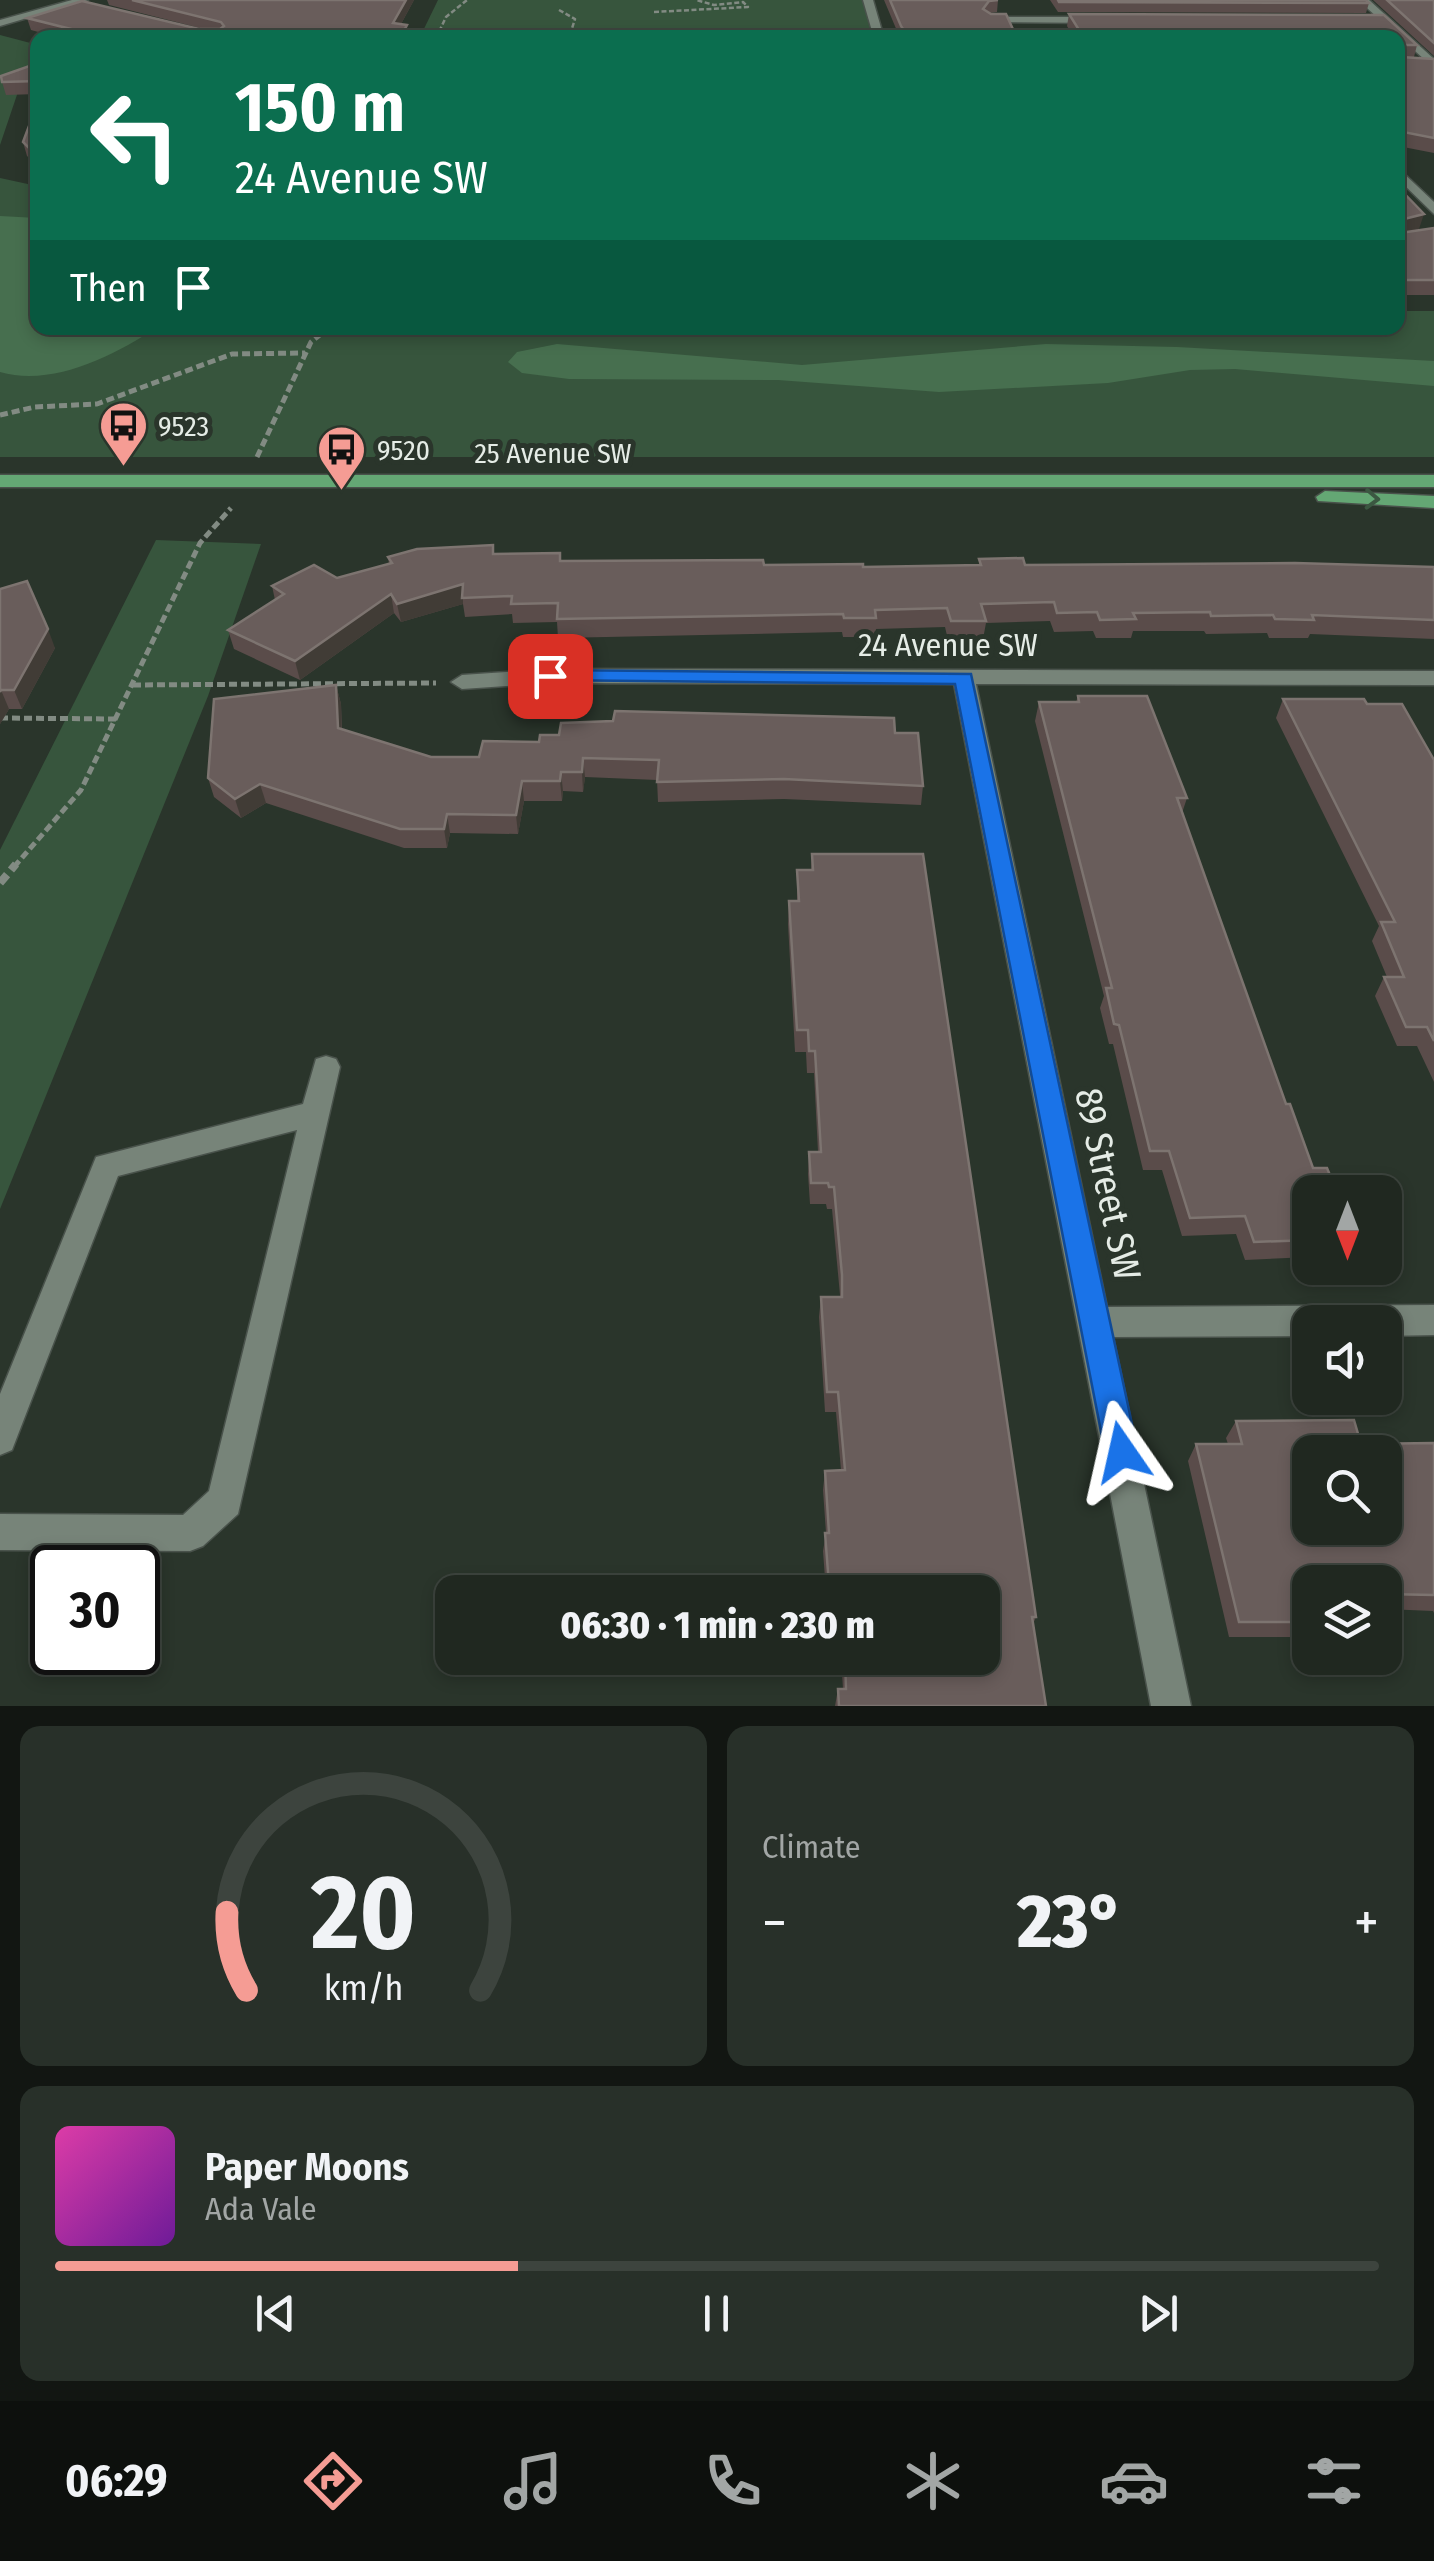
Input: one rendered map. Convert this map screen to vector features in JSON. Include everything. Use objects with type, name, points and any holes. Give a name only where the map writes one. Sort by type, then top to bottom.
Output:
[{"type":"main road","name":"25 Avenue SW","points":[[925,480],[1434,502]]},
{"type":"main road","name":"25 Avenue SW","points":[[0,481],[1434,481]]},
{"type":"street","points":[[868,0],[876,30]]},
{"type":"street","points":[[1363,0],[1397,30]]},
{"type":"street","points":[[0,23],[81,3]]},
{"type":"street","points":[[990,19],[1100,15],[1122,20]]},
{"type":"street","points":[[1368,20],[1386,20]]},
{"type":"street","points":[[1405,38],[1434,65]]},
{"type":"street","points":[[1411,64],[1434,65]]},
{"type":"street","points":[[1405,179],[1434,210]]},
{"type":"street","name":"24 Avenue SW","points":[[462,682],[550,676],[1434,678]]},
{"type":"street","name":"89 Street SW","points":[[964,678],[1171,1706]]},
{"type":"street","points":[[0,1532],[190,1533],[224,1501],[326,1067]]},
{"type":"street","points":[[0,1438],[106,1166],[316,1113]]},
{"type":"street","points":[[1096,1322],[1434,1320]]},
{"type":"path","points":[[440,30],[446,17],[467,0]]},
{"type":"path","points":[[654,12],[748,7],[742,2],[714,5],[696,0]]},
{"type":"path","points":[[559,10],[575,19],[571,30]]},
{"type":"path","points":[[254,465],[311,342],[319,335]]},
{"type":"path","points":[[0,415],[35,407],[97,404],[232,354],[306,353]]},
{"type":"path","points":[[0,883],[72,803],[203,536],[234,504]]},
{"type":"path","points":[[133,685],[462,682]]},
{"type":"path","points":[[0,718],[116,718]]},
{"type":"shaded area","points":[[438,0],[863,0],[870,30],[423,30]]},
{"type":"shaded area","points":[[0,35],[30,43],[30,77],[21,83],[0,145]]},
{"type":"shaded area","points":[[0,178],[30,184],[30,335],[1405,335],[1405,311],[1434,311],[1434,457],[0,457]]},
{"type":"shaded area","points":[[0,216],[30,218],[30,335],[144,335],[102,358],[61,372],[20,376],[0,372]]},
{"type":"shaded area","points":[[557,344],[802,365],[1046,344],[1177,347],[1434,361],[1434,386],[1235,369],[1190,370],[1108,383],[939,392],[778,380],[569,379],[522,373],[508,362],[517,352]]},
{"type":"shaded area","points":[[156,540],[261,544],[208,696],[0,1209],[0,850]]},
{"type":"building","points":[[132,0],[406,0],[393,23],[407,25],[404,30],[75,30],[27,18],[82,1],[199,29],[220,29],[224,26],[221,22]]},
{"type":"building","points":[[890,0],[998,0],[989,1],[983,9],[991,14],[1006,14],[1013,30],[904,30]]},
{"type":"building","points":[[1366,0],[1369,3],[1059,2]]},
{"type":"building","points":[[1387,0],[1434,0],[1434,43]]},
{"type":"building","points":[[1069,14],[1384,15],[1400,30],[1079,30]]},
{"type":"building","points":[[1405,34],[1417,45],[1405,45]]},
{"type":"building","points":[[1405,57],[1434,59],[1434,138],[1405,132]]},
{"type":"building","points":[[30,66],[30,81],[2,82],[1,76]]},
{"type":"building","points":[[30,123],[30,149],[23,142]]},
{"type":"building","points":[[1405,194],[1424,214],[1405,219]]},
{"type":"building","points":[[1434,228],[1434,280],[1405,280],[1405,232]]},
{"type":"building","points":[[493,545],[493,554],[560,553],[560,561],[763,560],[764,565],[863,567],[981,565],[979,559],[1023,558],[1025,565],[1295,563],[1434,567],[1434,620],[1312,615],[1314,620],[1275,619],[1273,615],[1211,616],[1210,612],[1133,613],[1136,619],[1100,620],[1097,612],[1057,613],[1054,602],[981,604],[986,621],[951,621],[947,608],[875,610],[876,618],[844,618],[843,614],[557,619],[558,603],[511,604],[512,596],[462,598],[463,584],[397,604],[391,594],[295,661],[228,630],[284,594],[272,586],[314,565],[337,578],[392,563],[388,557],[417,549]]},
{"type":"building","points":[[27,581],[48,629],[14,690],[0,692],[0,589]]},
{"type":"building","points":[[336,685],[338,728],[431,757],[479,757],[483,741],[539,742],[540,735],[559,735],[561,723],[613,721],[615,711],[894,718],[895,733],[918,733],[923,786],[784,779],[657,782],[659,760],[583,758],[582,772],[561,772],[560,781],[522,781],[516,815],[447,814],[444,829],[400,829],[260,784],[235,799],[208,778],[214,699]]},
{"type":"building","points":[[1078,696],[1147,696],[1187,798],[1177,798],[1286,1104],[1290,1104],[1313,1168],[1327,1168],[1330,1175],[1292,1175],[1292,1241],[1254,1242],[1245,1216],[1190,1218],[1169,1151],[1150,1151],[1119,1025],[1114,1024],[1106,988],[1112,988],[1039,702],[1079,702]]},
{"type":"building","points":[[1283,699],[1364,699],[1367,704],[1402,704],[1434,760],[1434,1041],[1427,1027],[1406,1027],[1384,977],[1404,977],[1381,922],[1395,922]]},
{"type":"building","points":[[812,854],[923,854],[1046,1706],[839,1706],[838,1689],[846,1689],[846,1675],[1000,1675],[1000,1575],[828,1575],[825,1471],[845,1470],[838,1392],[827,1392],[821,1297],[842,1297],[842,1275],[834,1187],[811,1183],[809,1152],[821,1152],[815,1051],[809,1051],[808,1030],[797,1030],[789,901],[799,901],[797,870],[813,870]]},
{"type":"building","points":[[1354,1420],[1358,1435],[1292,1435],[1292,1545],[1402,1545],[1402,1443],[1434,1443],[1434,1595],[1402,1594],[1402,1565],[1292,1565],[1292,1622],[1239,1622],[1196,1444],[1242,1444],[1236,1421]]},
{"type":"place","name":"9523","points":[[123,468]]},
{"type":"place","name":"9520","points":[[342,492]]},
{"type":"route","points":[[550,676],[964,678],[1122,1452]]}]
